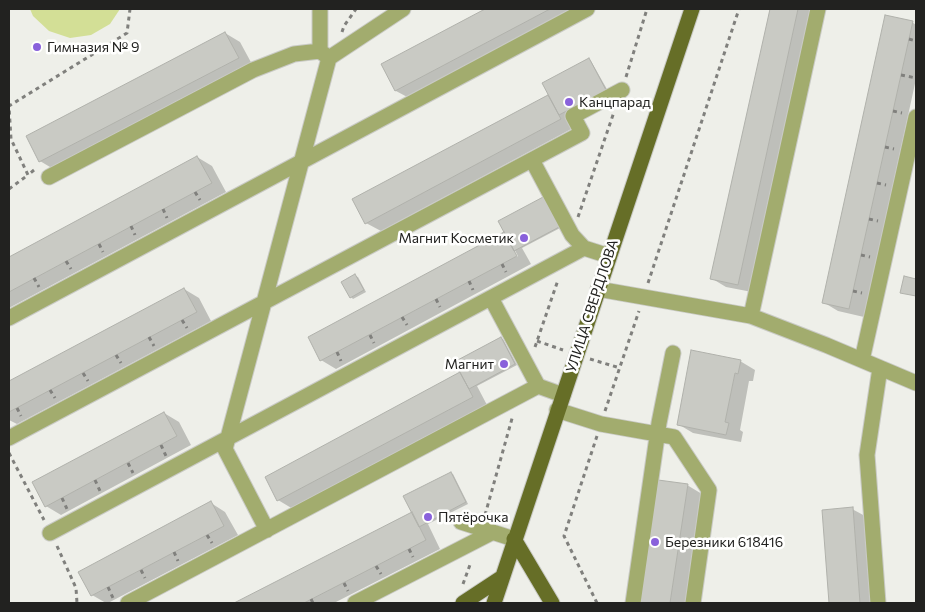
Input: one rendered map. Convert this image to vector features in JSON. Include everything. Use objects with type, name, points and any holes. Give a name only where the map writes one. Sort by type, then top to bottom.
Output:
[{"type":"main road","name":"УЛИЦА СВЕРДЛОВА","points":[[494,603],[692,9]]},
{"type":"main road","points":[[514,539],[552,603]]},
{"type":"main road","points":[[463,603],[501,578]]},
{"type":"lane","points":[[267,530],[224,449],[301,162],[325,55],[320,9]]},
{"type":"lane","points":[[49,177],[253,70],[294,54],[325,55],[403,9]]},
{"type":"lane","points":[[9,318],[587,9]]},
{"type":"lane","points":[[751,316],[818,9]]},
{"type":"lane","points":[[9,438],[582,133],[573,116],[622,90]]},
{"type":"lane","points":[[862,360],[916,116]]},
{"type":"lane","points":[[532,160],[572,235],[584,248],[609,256]]},
{"type":"lane","points":[[50,533],[584,248]]},
{"type":"lane","points":[[598,289],[751,316],[916,383]]},
{"type":"lane","points":[[491,298],[538,386],[563,394]]},
{"type":"lane","points":[[632,603],[657,434],[673,353]]},
{"type":"lane","points":[[878,603],[867,456],[880,368]]},
{"type":"lane","points":[[128,603],[538,386]]},
{"type":"lane","points":[[558,410],[601,424],[674,436],[710,490],[693,603]]},
{"type":"lane","points":[[461,522],[484,533],[514,539]]},
{"type":"lane","points":[[354,603],[484,533]]},
{"type":"path","points":[[28,175],[11,139],[9,106],[127,33],[130,9]]},
{"type":"path","points":[[572,235],[648,9]]},
{"type":"path","points":[[597,603],[564,536],[739,9]]},
{"type":"path","points":[[909,39],[916,41]]},
{"type":"path","points":[[901,75],[916,78]]},
{"type":"path","points":[[9,189],[36,170],[49,177]]},
{"type":"path","points":[[528,368],[565,258]]},
{"type":"path","points":[[462,584],[484,533],[519,397]]},
{"type":"path","points":[[108,587],[116,603]]},
{"type":"green space","points":[[30,9],[120,9],[110,24],[91,35],[70,38],[49,31],[33,16]]},
{"type":"building","points":[[485,9],[550,9],[395,91],[381,64]]},
{"type":"building","points":[[770,9],[798,9],[738,285],[710,279]]},
{"type":"building","points":[[885,15],[913,21],[849,309],[822,303]]},
{"type":"building","points":[[225,32],[239,58],[39,162],[26,136]]},
{"type":"building","points":[[589,58],[606,90],[559,115],[542,83]]},
{"type":"building","points":[[548,95],[561,119],[365,224],[352,199]]},
{"type":"building","points":[[197,156],[212,183],[9,292],[9,257]]},
{"type":"building","points":[[545,196],[561,226],[514,251],[498,221]]},
{"type":"building","points":[[504,232],[517,256],[320,361],[308,337]]},
{"type":"building","points":[[355,274],[364,290],[350,298],[341,282]]},
{"type":"building","points":[[904,276],[916,279],[916,296],[900,293]]},
{"type":"building","points":[[184,288],[197,312],[9,412],[9,381]]},
{"type":"building","points":[[501,337],[515,364],[469,389],[454,362]]},
{"type":"building","points":[[691,350],[741,360],[738,374],[735,373],[725,422],[729,423],[726,435],[677,425]]},
{"type":"building","points":[[460,372],[473,397],[277,501],[265,477]]},
{"type":"building","points":[[164,412],[177,436],[45,507],[32,482]]},
{"type":"building","points":[[451,472],[466,502],[419,527],[403,496]]},
{"type":"building","points":[[658,480],[688,484],[670,603],[639,603]]},
{"type":"building","points":[[211,501],[224,526],[91,596],[78,572]]},
{"type":"building","points":[[853,507],[860,603],[829,603],[822,510]]},
{"type":"building","points":[[412,512],[426,540],[304,603],[234,603]]},
{"type":"place","name":"Гимназия № 9","points":[[37,47]]},
{"type":"place","name":"Канцпарад","points":[[569,102]]},
{"type":"place","name":"Магнит Косметик","points":[[524,238]]},
{"type":"place","name":"Магнит","points":[[504,364]]},
{"type":"place","name":"Пятёрочка","points":[[428,517]]},
{"type":"place","name":"Березники 618416","points":[[655,542]]}]
